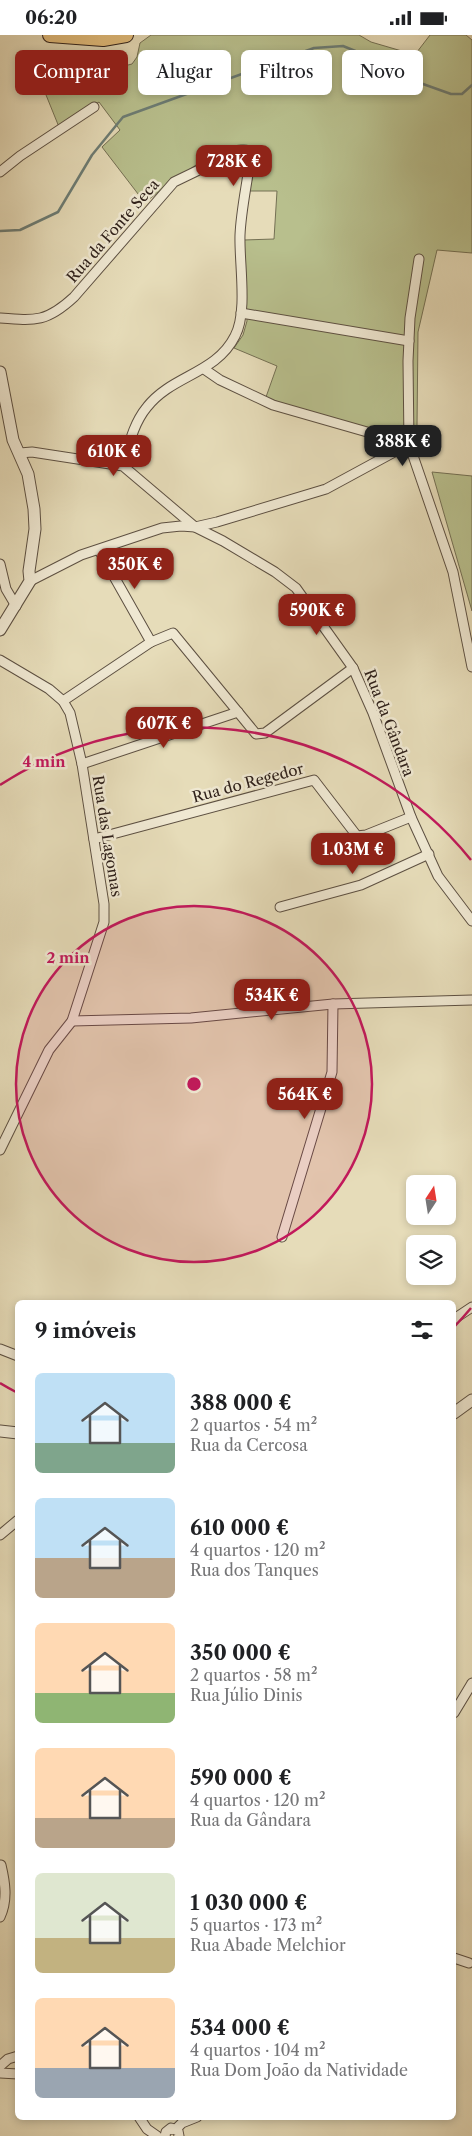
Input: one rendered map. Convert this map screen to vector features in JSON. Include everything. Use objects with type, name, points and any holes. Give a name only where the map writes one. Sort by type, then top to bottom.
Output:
[{"type":"main road","points":[[50,35],[103,39],[126,35]]},
{"type":"street","points":[[0,172],[20,156],[94,107]]},
{"type":"street","name":"Rua da Fonte Seca","points":[[0,318],[29,320],[44,318],[59,310],[74,297],[174,182],[234,153],[242,154],[247,159],[249,167],[240,234],[240,325],[234,338],[217,359],[204,369],[184,377],[163,391],[148,405],[136,424],[123,466]]},
{"type":"street","points":[[419,259],[409,341],[409,444],[452,572],[472,667]]},
{"type":"street","points":[[241,313],[409,341]]},
{"type":"street","points":[[204,369],[220,380],[273,405],[409,444]]},
{"type":"street","points":[[0,372],[1,387],[14,440],[28,474],[34,509],[35,529],[29,571],[30,581],[0,630]]},
{"type":"street","points":[[20,453],[32,452],[123,466],[195,527],[326,489],[409,444]]},
{"type":"street","name":"Rua da Gândara","points":[[30,581],[72,558],[162,528],[195,527],[249,556],[296,588],[353,668],[373,713],[392,768],[412,817],[438,876],[472,921]]},
{"type":"street","points":[[99,550],[151,642]]},
{"type":"street","points":[[0,564],[6,589],[16,606]]},
{"type":"street","points":[[62,701],[151,642],[173,633],[256,733],[266,733],[353,668]]},
{"type":"street","name":"Rua das Lagomas","points":[[0,660],[49,689],[62,701],[70,713],[82,763],[102,882],[104,923],[72,1021],[49,1050],[0,1150]]},
{"type":"street","points":[[82,763],[238,712]]},
{"type":"street","name":"Rua do Regedor","points":[[94,839],[314,780],[357,836],[366,835],[412,817]]},
{"type":"street","points":[[280,907],[361,885],[429,854]]},
{"type":"street","points":[[72,1021],[191,1017],[333,1004],[472,1000]]},
{"type":"street","points":[[282,1237],[332,1072],[333,1004]]},
{"type":"street","points":[[456,1318],[472,1307]]},
{"type":"street","points":[[0,1349],[15,1355]]},
{"type":"street","points":[[456,1412],[472,1400]]},
{"type":"street","points":[[0,1431],[15,1433]]},
{"type":"street","points":[[0,1535],[15,1522]]},
{"type":"street","points":[[456,1710],[472,1683]]},
{"type":"street","points":[[0,1917],[4,1909],[5,1894],[1,1865]]},
{"type":"street","points":[[456,1959],[469,1963]]},
{"type":"street","points":[[0,2066],[8,2059],[15,2057]]},
{"type":"street","points":[[0,2073],[15,2074]]},
{"type":"street","points":[[141,2120],[147,2129],[158,2136]]},
{"type":"street","points":[[165,2136],[169,2129],[178,2133],[182,2123],[190,2120]]},
{"type":"green space","points":[[151,35],[359,35],[371,42],[398,50],[342,50],[342,95],[423,95],[423,50],[419,50],[430,35],[466,35],[472,40],[472,253],[437,250],[418,332],[417,426],[414,436],[409,440],[288,406],[266,397],[277,366],[234,348],[243,335],[247,321],[244,240],[274,239],[277,191],[249,191],[256,157],[255,153],[248,146],[236,146],[219,152],[183,174],[145,203],[102,147],[120,130],[99,102],[59,127],[46,95],[128,95],[128,65],[132,64],[138,52],[138,95],[231,95],[231,50],[138,50],[140,43]]},
{"type":"green space","points":[[432,472],[472,476],[472,611]]},
{"type":"waterway","points":[[0,231],[20,230],[58,212],[92,155],[123,117],[314,48],[343,46],[380,61],[395,74],[451,94],[462,94],[472,85]]}]
